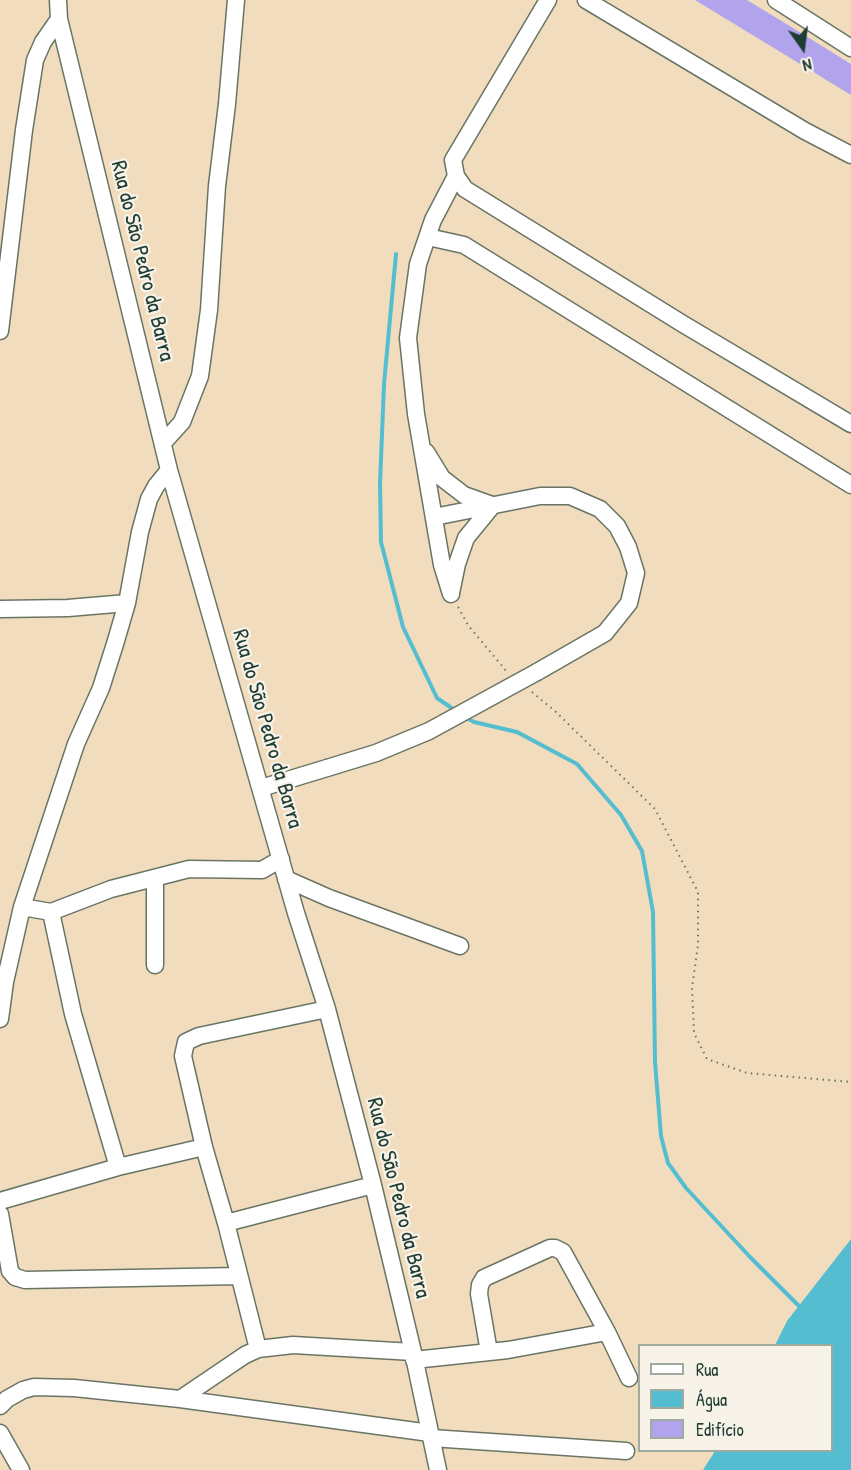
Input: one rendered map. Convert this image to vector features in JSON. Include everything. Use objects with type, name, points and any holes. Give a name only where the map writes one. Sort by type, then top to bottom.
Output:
[{"type":"street","name":"Rua do São Pedro da Barra","points":[[57,0],[59,19],[169,470],[286,879],[327,1009],[373,1185],[414,1356],[438,1470]]},
{"type":"street","points":[[163,443],[182,422],[200,376],[211,292],[217,186],[236,0]]},
{"type":"street","points":[[548,0],[453,160],[456,176],[465,189],[693,331],[851,424]]},
{"type":"street","points":[[586,0],[851,156]]},
{"type":"street","points":[[776,0],[851,48]]},
{"type":"street","points":[[0,332],[24,130],[35,60],[43,42],[59,19]]},
{"type":"street","points":[[451,594],[442,565],[421,440],[408,338],[418,264],[433,220],[456,176]]},
{"type":"street","points":[[428,237],[464,245],[851,485]]},
{"type":"street","points":[[421,440],[431,462],[442,478],[464,495],[493,505]]},
{"type":"street","points":[[0,1019],[5,982],[22,907],[76,744],[100,688],[127,603],[140,532],[149,499],[169,470]]},
{"type":"street","points":[[261,788],[376,753],[429,731],[605,633],[629,603],[636,573],[628,547],[617,526],[600,509],[570,496],[540,496],[434,517]]},
{"type":"street","points":[[451,594],[457,564],[466,538],[493,505]]},
{"type":"street","points":[[0,609],[68,608],[127,603]]},
{"type":"street","points":[[22,907],[51,912],[102,892],[189,869],[262,870],[281,859]]},
{"type":"street","points":[[155,878],[155,965]]},
{"type":"street","points":[[286,879],[329,898],[460,946]]},
{"type":"street","points":[[51,912],[73,1014],[118,1167]]},
{"type":"street","points":[[258,1349],[204,1147],[183,1056],[186,1042],[198,1036],[327,1009]]},
{"type":"street","points":[[0,1201],[118,1167],[204,1147]]},
{"type":"street","points":[[226,1223],[373,1185]]},
{"type":"street","points":[[0,1214],[10,1271],[15,1277],[25,1280],[239,1276]]},
{"type":"street","points":[[489,1352],[479,1294],[484,1278],[550,1248],[562,1252],[607,1332],[629,1378]]},
{"type":"street","points":[[180,1399],[245,1355],[258,1349],[292,1345],[414,1356],[489,1352],[607,1332]]},
{"type":"street","points":[[0,1406],[23,1390],[34,1387],[74,1388],[180,1399],[431,1436],[626,1451]]},
{"type":"street","points":[[0,1433],[21,1470]]},
{"type":"path","points":[[451,594],[468,626],[512,676]]},
{"type":"path","points":[[530,690],[556,712],[655,809],[698,892],[698,945],[692,988],[694,1033],[707,1059],[747,1072],[851,1082]]},
{"type":"water","points":[[851,1239],[851,1470],[703,1470],[714,1452],[833,1452],[833,1344],[776,1344],[787,1321]]},
{"type":"building","points":[[695,0],[747,0],[793,28],[851,64],[851,95]]},
{"type":"waterway","points":[[396,254],[384,384],[380,484],[381,542],[403,627],[437,698],[456,711]]},
{"type":"waterway","points":[[465,717],[474,722],[517,732],[577,764],[621,815],[642,851],[653,912],[655,1062],[661,1136],[668,1163],[686,1188],[799,1306]]}]
